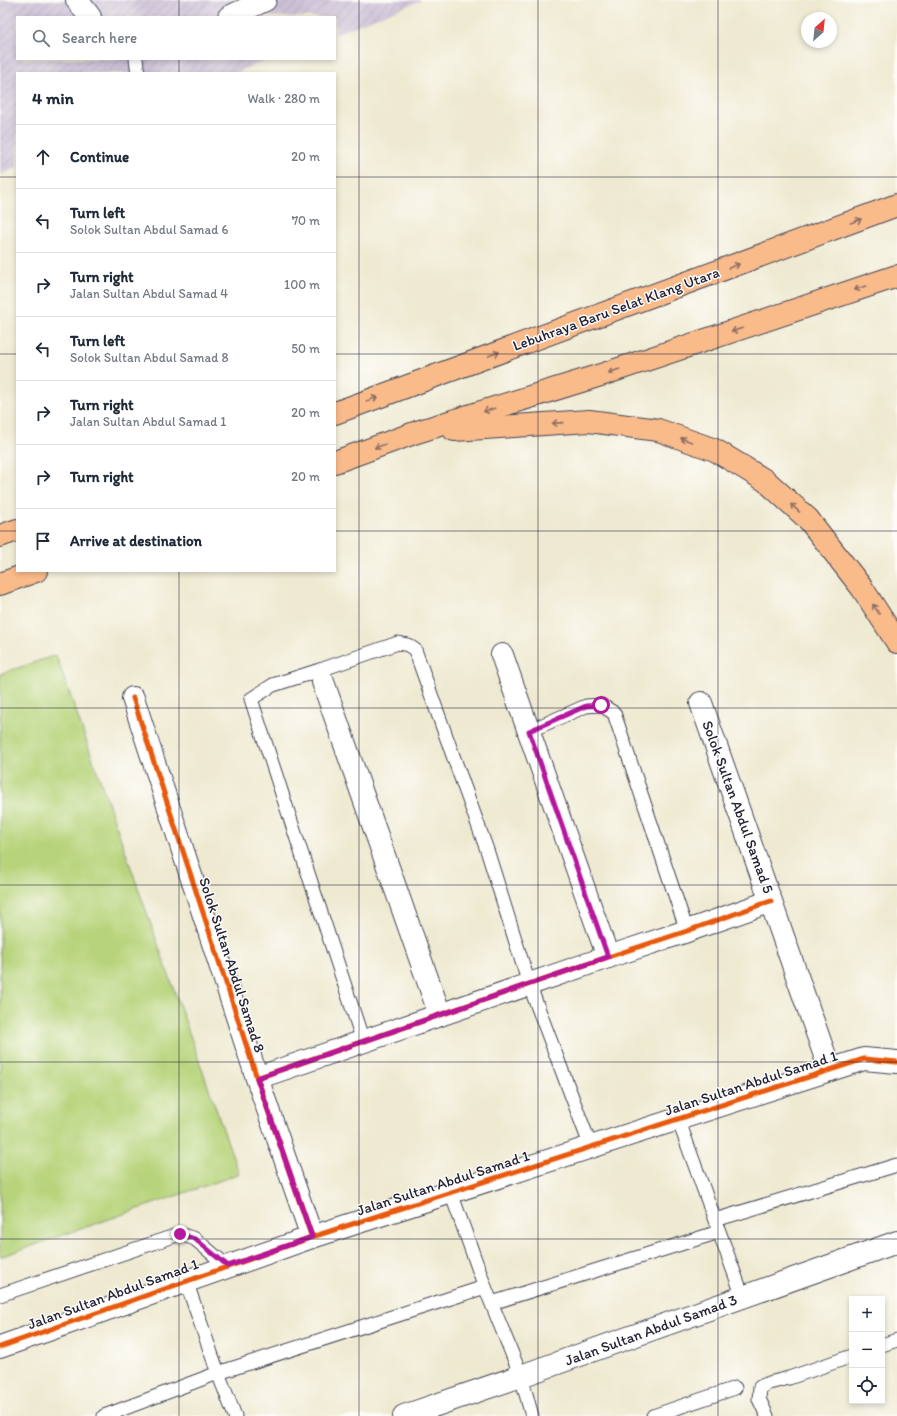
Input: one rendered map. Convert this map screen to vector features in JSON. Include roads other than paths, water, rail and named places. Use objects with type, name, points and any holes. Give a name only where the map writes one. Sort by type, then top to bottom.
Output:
[{"type":"highway","name":"Lebuhraya Baru Selat Klang Utara","points":[[336,413],[897,205]]},
{"type":"highway","points":[[336,462],[417,432],[604,374],[897,276]]},
{"type":"highway","points":[[417,432],[588,421],[658,430],[715,450],[766,481],[808,519],[862,588],[897,642]]},
{"type":"highway","points":[[0,536],[16,530]]},
{"type":"highway","points":[[0,584],[33,572]]},
{"type":"street","points":[[77,0],[89,16]]},
{"type":"street","points":[[231,16],[265,0]]},
{"type":"street","points":[[502,655],[608,957]]},
{"type":"street","points":[[322,676],[440,1015]]},
{"type":"street","name":"Solok Sultan Abdul Samad 8","points":[[133,698],[257,1078],[312,1237]]},
{"type":"street","name":"Solok Sultan Abdul Samad 5","points":[[701,703],[830,1070]]},
{"type":"street","points":[[257,1078],[771,901]]},
{"type":"street","name":"Jalan Sultan Abdul Samad 1","points":[[0,1347],[312,1237],[864,1059],[897,1062]]},
{"type":"street","name":"Jalan Sultan Abdul Samad 3","points":[[404,1416],[521,1376],[897,1242]]},
{"type":"lane","points":[[136,60],[138,72]]},
{"type":"lane","points":[[363,1041],[251,699],[273,684],[322,676],[398,643],[408,645],[415,650],[487,850],[529,984],[591,1147]]},
{"type":"lane","points":[[529,731],[586,706],[601,705],[614,713],[687,931]]},
{"type":"lane","points":[[678,1119],[744,1297]]},
{"type":"lane","points":[[492,1303],[897,1165]]},
{"type":"lane","points":[[451,1193],[485,1287],[521,1376],[532,1416]]},
{"type":"lane","points":[[0,1295],[180,1234],[195,1239],[228,1266]]},
{"type":"lane","points":[[186,1281],[218,1373],[236,1416]]},
{"type":"lane","points":[[104,1416],[218,1373],[485,1287]]},
{"type":"lane","points":[[885,1344],[897,1340]]},
{"type":"lane","points":[[767,1416],[759,1399],[760,1387],[770,1382],[789,1378],[849,1357]]},
{"type":"lane","points":[[653,1416],[735,1388]]}]
